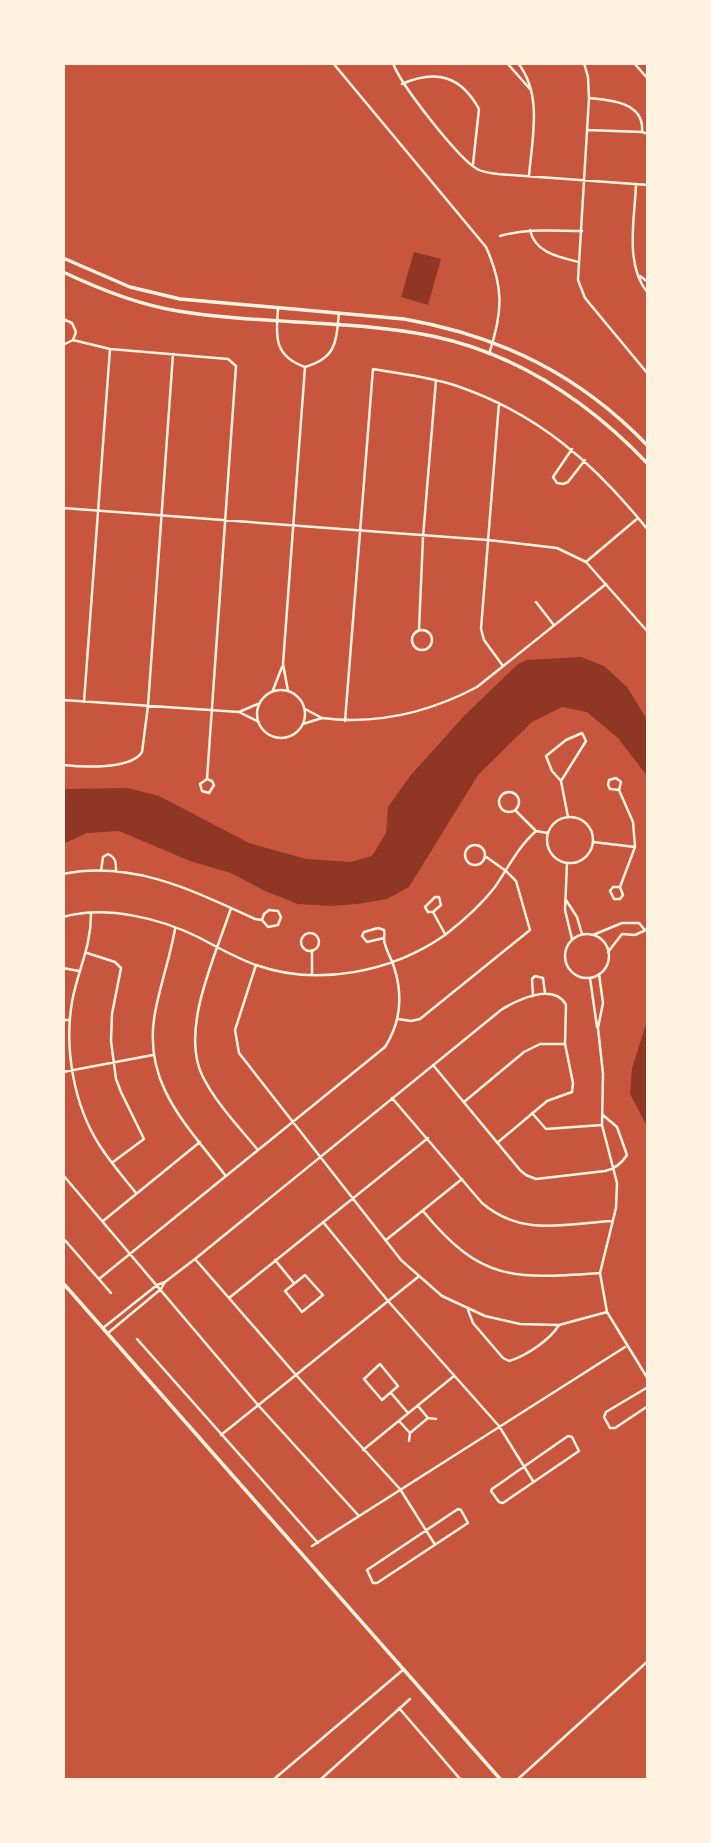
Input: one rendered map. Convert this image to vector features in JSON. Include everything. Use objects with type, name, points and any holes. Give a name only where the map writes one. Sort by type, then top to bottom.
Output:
[{"type":"street","points":[[333,63],[486,247],[495,267],[501,303],[500,320],[489,354]]},
{"type":"street","points":[[393,63],[402,84],[463,157],[485,172],[648,185]]},
{"type":"street","points":[[507,63],[530,89]]},
{"type":"street","points":[[518,63],[526,74],[534,112],[529,176]]},
{"type":"street","points":[[584,63],[589,98],[578,280],[585,298],[648,374]]},
{"type":"street","points":[[634,63],[648,79]]},
{"type":"street","points":[[643,74],[648,70]]},
{"type":"street","points":[[402,84],[424,76],[453,80],[462,85],[479,109],[473,165]]},
{"type":"street","points":[[589,98],[625,103],[637,114],[643,127],[642,132]]},
{"type":"street","points":[[587,130],[648,134]]},
{"type":"street","points":[[636,184],[634,261],[642,285],[648,293]]},
{"type":"street","points":[[500,236],[530,230],[582,231]]},
{"type":"street","points":[[530,230],[531,236],[542,249],[579,262]]},
{"type":"street","points":[[63,258],[130,287],[180,299],[404,318],[494,341],[522,353],[571,382],[614,413],[648,446]]},
{"type":"street","points":[[63,272],[85,283],[146,304],[177,311],[338,324],[432,336],[489,354],[541,377],[564,392],[607,423],[648,464]]},
{"type":"street","points":[[640,276],[648,282]]},
{"type":"street","points":[[146,304],[149,292]]},
{"type":"street","points":[[278,309],[277,337],[280,350],[289,359],[305,367],[320,362],[335,345],[339,313]]},
{"type":"street","points":[[63,319],[74,327],[73,340]]},
{"type":"street","points":[[63,345],[73,340],[110,349],[228,359],[236,366],[207,779]]},
{"type":"street","points":[[85,702],[110,349]]},
{"type":"street","points":[[63,765],[99,766],[138,758],[144,746],[173,354]]},
{"type":"street","points":[[288,691],[283,664],[305,367]]},
{"type":"street","points":[[345,721],[373,369],[457,386],[499,403],[543,428],[585,460],[648,530]]},
{"type":"street","points":[[419,629],[428,631],[432,637],[431,644],[426,649],[415,648],[411,642],[413,634],[419,629],[423,537],[436,380]]},
{"type":"street","points":[[499,403],[481,629],[484,640],[503,666]]},
{"type":"street","points":[[572,449],[555,471],[553,477],[557,482],[568,482],[585,460]]},
{"type":"street","points":[[63,508],[488,540],[557,548],[586,562],[648,632]]},
{"type":"street","points":[[586,562],[638,518]]},
{"type":"street","points":[[272,692],[288,691],[296,695],[305,708],[322,718],[345,721],[370,721],[426,710],[477,687],[606,584]]},
{"type":"street","points":[[536,602],[554,625]]},
{"type":"street","points":[[239,712],[260,703],[272,692],[283,664]]},
{"type":"street","points":[[63,700],[239,712],[259,722]]},
{"type":"street","points":[[260,703],[257,714],[259,722],[267,733],[281,738],[294,734],[303,724],[322,718]]},
{"type":"street","points":[[303,724],[305,708]]},
{"type":"street","points":[[561,781],[586,741],[582,733],[566,740],[546,756],[552,771],[561,781],[568,817]]},
{"type":"street","points":[[207,779],[214,785],[211,792],[206,793],[200,786],[203,780],[207,779]]},
{"type":"street","points":[[619,790],[633,822],[635,847],[620,887]]},
{"type":"street","points":[[510,792],[517,796],[519,803],[515,810],[502,810],[498,802],[502,795],[510,792]]},
{"type":"street","points":[[515,810],[536,831],[548,833]]},
{"type":"street","points":[[568,817],[583,821],[589,826],[593,842],[582,860],[559,860],[549,849],[548,833],[555,822],[568,817]]},
{"type":"street","points":[[63,917],[90,914],[138,917],[175,928],[256,965],[279,972],[312,975],[355,972],[392,962],[428,946],[446,934],[481,904],[523,844],[536,831]]},
{"type":"street","points":[[593,842],[635,847]]},
{"type":"street","points":[[398,1019],[420,1019],[528,932],[519,888],[512,876],[485,856],[483,848],[478,845],[470,846],[465,852],[466,860],[473,865],[481,863],[485,856]]},
{"type":"street","points":[[101,871],[103,857],[108,854],[116,862],[116,871]]},
{"type":"street","points":[[567,862],[564,883],[565,909],[572,939]]},
{"type":"street","points":[[63,874],[116,871],[168,881],[262,920],[268,927],[280,923],[281,917],[278,911],[272,909],[266,911],[262,920]]},
{"type":"street","points":[[433,912],[441,905],[439,897],[426,904],[428,912],[433,912],[446,934]]},
{"type":"street","points":[[566,900],[577,917],[582,934]]},
{"type":"street","points":[[231,908],[198,1010],[194,1041],[197,1061],[212,1092],[257,1149]]},
{"type":"street","points":[[90,914],[91,934],[79,971],[70,1020],[70,1054],[79,1099],[89,1125],[101,1148],[136,1193]]},
{"type":"street","points":[[593,935],[622,923],[639,923],[646,929],[635,935],[622,934],[616,939],[600,974],[590,978],[576,975],[566,965],[565,951],[572,939],[582,934],[593,935],[603,941],[608,952]]},
{"type":"street","points":[[175,928],[155,1013],[153,1055],[160,1081],[170,1102],[225,1175]]},
{"type":"street","points":[[99,1279],[385,1047],[393,1035],[398,1019],[400,990],[384,938],[385,932],[382,928],[363,932],[362,936],[367,942],[384,938]]},
{"type":"street","points":[[307,933],[313,933],[319,940],[318,946],[312,950],[306,950],[300,943],[307,933]]},
{"type":"street","points":[[312,950],[312,975]]},
{"type":"street","points":[[87,953],[115,962],[121,968],[112,1014],[111,1041],[121,1092],[144,1139],[113,1163]]},
{"type":"street","points":[[256,965],[237,1020],[236,1042],[246,1064],[418,1278],[442,1296],[468,1310],[520,1324],[559,1325],[607,1311]]},
{"type":"street","points":[[63,968],[79,971]]},
{"type":"street","points":[[598,1028],[603,1003],[600,974]]},
{"type":"street","points":[[533,996],[532,979],[535,976],[543,978],[545,995]]},
{"type":"street","points":[[590,978],[603,1074],[602,1125],[614,1168],[617,1197],[600,1273],[607,1311],[648,1379]]},
{"type":"street","points":[[107,1334],[165,1282],[501,1010],[524,997],[556,996],[566,1005],[565,1044],[573,1083],[572,1092],[547,1101],[497,1143]]},
{"type":"street","points":[[63,1020],[70,1020]]},
{"type":"street","points":[[464,1102],[524,1052],[540,1044],[565,1044]]},
{"type":"street","points":[[63,1072],[153,1055]]},
{"type":"street","points":[[433,1065],[520,1170],[536,1179],[605,1171],[614,1168],[625,1158],[626,1151],[617,1127],[602,1115]]},
{"type":"street","points":[[392,1098],[494,1214],[525,1226],[612,1221]]},
{"type":"street","points":[[532,1113],[546,1129],[602,1125]]},
{"type":"street","points":[[229,1299],[428,1138]]},
{"type":"street","points":[[103,1221],[200,1142]]},
{"type":"street","points":[[63,1175],[258,1405],[359,1516]]},
{"type":"street","points":[[386,1240],[461,1179]]},
{"type":"street","points":[[423,1211],[458,1250],[492,1269],[526,1276],[600,1273]]},
{"type":"street","points":[[323,1222],[388,1301],[499,1426],[533,1481]]},
{"type":"street","points":[[63,1238],[111,1293]]},
{"type":"street","points":[[195,1259],[400,1489],[434,1544]]},
{"type":"street","points":[[275,1260],[293,1283]]},
{"type":"street","points":[[306,1275],[323,1295],[302,1312],[285,1291],[293,1283],[306,1275]]},
{"type":"street","points":[[221,1435],[418,1278]]},
{"type":"street","points":[[102,1328],[157,1284],[165,1282]]},
{"type":"street","points":[[63,1283],[501,1780]]},
{"type":"street","points":[[468,1310],[473,1323],[503,1358],[509,1361],[549,1337],[559,1325]]},
{"type":"street","points":[[138,1339],[318,1543]]},
{"type":"street","points":[[312,1546],[626,1346]]},
{"type":"street","points":[[381,1364],[398,1385],[391,1393],[381,1399],[364,1378],[381,1364]]},
{"type":"street","points":[[363,1450],[454,1376]]},
{"type":"street","points":[[648,1387],[606,1412],[604,1417],[610,1428],[615,1427],[648,1406]]},
{"type":"street","points":[[391,1393],[408,1413]]},
{"type":"street","points":[[418,1405],[428,1418],[436,1419]]},
{"type":"street","points":[[410,1433],[428,1418]]},
{"type":"street","points":[[399,1421],[410,1433],[410,1441]]},
{"type":"street","points":[[568,1436],[572,1437],[580,1449],[503,1503],[499,1502],[491,1491],[524,1467],[568,1436]]},
{"type":"street","points":[[459,1509],[468,1521],[377,1583],[373,1583],[367,1570],[426,1531],[459,1509]]},
{"type":"street","points":[[517,1780],[648,1661]]},
{"type":"street","points":[[273,1780],[404,1669]]},
{"type":"street","points":[[320,1780],[410,1699]]},
{"type":"street","points":[[399,1708],[460,1780]]},
{"type":"shaded area","points":[[414,252],[441,259],[428,305],[401,297]]},
{"type":"shaded area","points":[[581,657],[604,666],[627,687],[648,721],[648,777],[618,738],[587,712],[562,707],[532,722],[478,775],[409,887],[387,899],[330,906],[298,904],[231,873],[190,861],[119,831],[87,833],[63,844],[63,789],[127,788],[159,796],[249,843],[306,859],[351,862],[372,856],[386,833],[388,807],[410,776],[465,715],[518,664],[527,660]]},
{"type":"shaded area","points":[[648,1018],[648,1128],[630,1094],[632,1068]]}]
